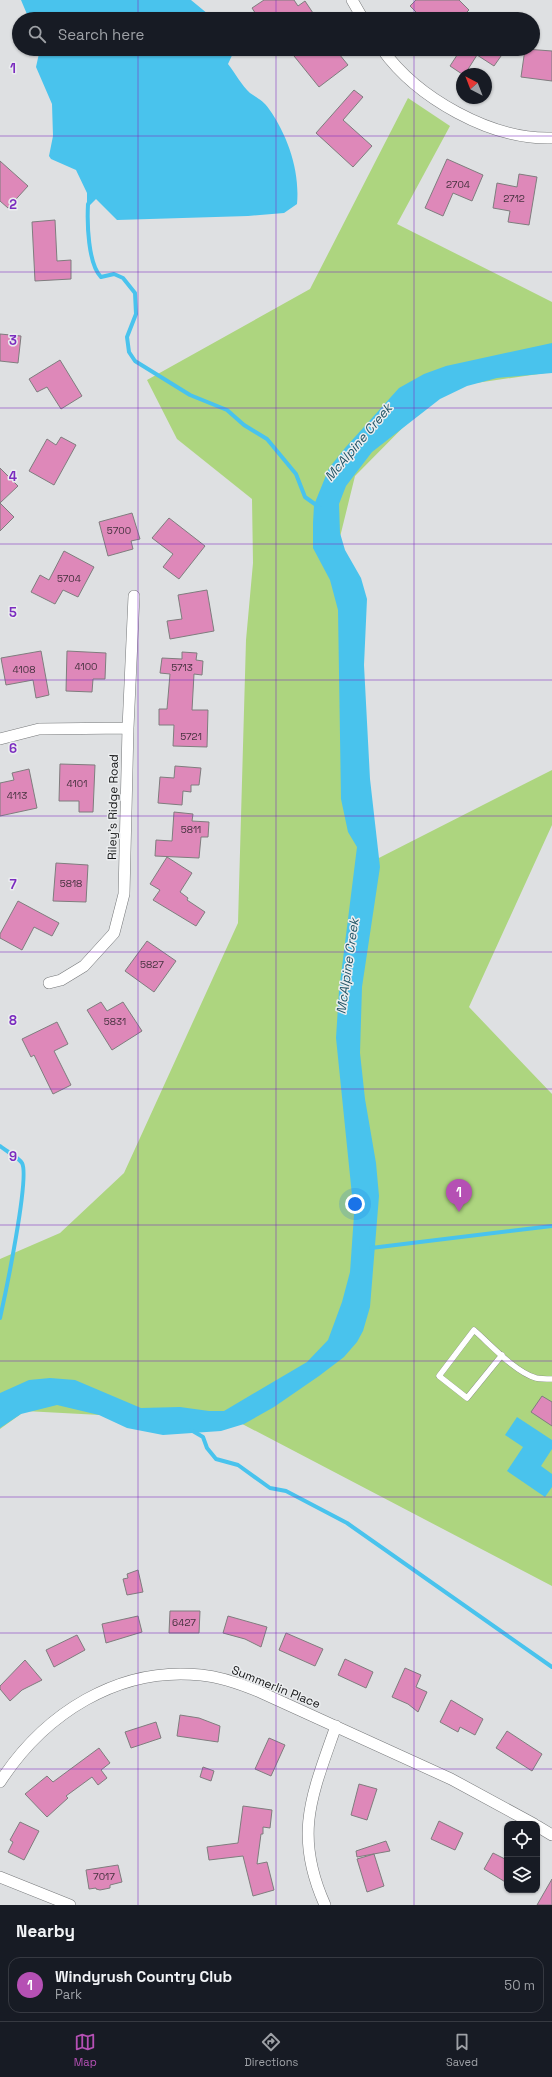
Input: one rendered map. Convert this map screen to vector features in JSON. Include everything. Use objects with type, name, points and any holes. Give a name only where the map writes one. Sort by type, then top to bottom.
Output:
[{"type":"street","points":[[352,0],[359,12]]},
{"type":"street","points":[[387,56],[393,65],[413,83],[439,102],[463,116],[501,130],[521,135],[552,138]]},
{"type":"street","name":"Riley's Ridge Road","points":[[49,983],[61,980],[84,966],[114,933],[124,894],[128,728],[134,596]]},
{"type":"street","points":[[0,739],[39,729],[128,728]]},
{"type":"street","name":"Summerlin Place","points":[[0,1782],[14,1761],[33,1739],[67,1711],[101,1691],[138,1678],[176,1674],[220,1678],[260,1692],[451,1779],[528,1821]]},
{"type":"street","points":[[325,1905],[316,1885],[310,1862],[307,1838],[308,1816],[316,1784],[336,1726]]},
{"type":"street","points":[[540,1828],[552,1835]]},
{"type":"street","points":[[0,1877],[70,1905]]},
{"type":"lane","points":[[502,1355],[467,1398],[439,1376],[474,1330],[516,1367],[536,1378],[552,1379]]},
{"type":"green space","points":[[408,98],[450,126],[397,224],[552,302],[552,372],[442,388],[355,476],[340,537],[371,862],[552,770],[552,825],[469,1007],[552,1094],[552,1586],[227,1416],[194,1420],[25,1411],[0,1429],[0,1259],[60,1233],[124,1173],[238,923],[246,640],[253,563],[252,499],[177,439],[147,380],[310,289]]},
{"type":"water","points":[[21,0],[191,0],[206,12],[26,12]]},
{"type":"water","points":[[38,56],[232,56],[228,64],[247,90],[267,106],[276,119],[287,142],[297,179],[297,204],[284,213],[248,216],[117,220],[96,199],[87,208],[87,193],[76,170],[51,159],[49,156],[53,136],[52,104],[36,67]]},
{"type":"water","name":"McAlpine Creek","points":[[552,343],[552,373],[497,378],[467,386],[440,399],[372,452],[346,486],[339,504],[340,533],[345,550],[361,578],[367,599],[364,665],[370,779],[380,867],[362,987],[360,1053],[365,1099],[376,1163],[379,1196],[370,1307],[363,1331],[357,1342],[344,1357],[319,1376],[274,1407],[244,1424],[221,1431],[163,1435],[127,1428],[99,1415],[57,1405],[21,1414],[0,1428],[0,1393],[29,1380],[50,1378],[75,1380],[141,1408],[180,1407],[209,1411],[224,1411],[307,1362],[328,1340],[342,1302],[350,1272],[354,1215],[336,1038],[339,991],[357,847],[348,832],[341,799],[338,610],[330,580],[313,548],[314,505],[329,468],[399,388],[424,374],[446,366]]},
{"type":"water","points":[[517,1417],[552,1440],[552,1449],[541,1466],[552,1474],[552,1487],[545,1497],[507,1471],[523,1447],[505,1435]]},
{"type":"building","points":[[264,0],[294,0],[298,6],[305,1],[312,12],[255,12],[252,8]]},
{"type":"building","points":[[416,0],[459,0],[469,10],[467,12],[416,12],[410,6]]},
{"type":"building","points":[[540,50],[552,51],[552,81],[521,77],[524,56],[540,56]]},
{"type":"building","points":[[294,56],[341,56],[348,65],[319,87]]},
{"type":"building","points":[[456,56],[476,56],[469,68],[456,68],[456,70],[450,66]]},
{"type":"building","points":[[479,56],[501,56],[494,66]]},
{"type":"building","points":[[354,90],[363,97],[343,120],[372,146],[353,167],[316,133]]},
{"type":"building","points":[[447,159],[483,175],[472,201],[453,193],[443,216],[425,208]]},
{"type":"building","points":[[0,161],[28,186],[8,208],[0,201]]},
{"type":"building","points":[[519,174],[537,177],[529,225],[508,222],[510,211],[493,208],[497,183],[517,187]]},
{"type":"building","points":[[55,220],[57,261],[71,260],[71,279],[35,281],[32,222]]},
{"type":"building","points":[[0,334],[21,336],[18,363],[0,361]]},
{"type":"building","points":[[60,360],[82,396],[61,409],[47,387],[37,392],[29,379]]},
{"type":"building","points":[[61,437],[76,445],[54,485],[29,471],[47,439],[56,445]]},
{"type":"building","points":[[0,468],[18,486],[0,503]]},
{"type":"building","points":[[0,503],[14,517],[0,531]]},
{"type":"building","points":[[132,513],[140,539],[131,541],[133,549],[108,556],[99,522]]},
{"type":"building","points":[[169,518],[205,546],[179,579],[163,567],[173,554],[152,538]]},
{"type":"building","points":[[64,551],[94,567],[78,597],[63,590],[55,604],[31,592],[40,575],[49,580]]},
{"type":"building","points":[[207,590],[214,631],[170,639],[167,621],[182,619],[178,595]]},
{"type":"building","points":[[41,651],[49,695],[36,698],[33,680],[6,685],[1,658]]},
{"type":"building","points":[[67,651],[106,653],[105,679],[93,679],[92,692],[66,691]]},
{"type":"building","points":[[182,652],[197,653],[196,660],[203,661],[202,675],[194,674],[192,710],[208,710],[207,747],[173,746],[174,725],[159,725],[159,709],[167,709],[170,674],[160,673],[162,658],[182,659]]},
{"type":"building","points":[[60,764],[95,765],[93,812],[79,812],[79,801],[59,801]]},
{"type":"building","points":[[175,766],[201,768],[199,785],[191,785],[191,792],[183,791],[182,805],[158,803],[160,777],[174,778]]},
{"type":"building","points":[[29,769],[37,808],[0,816],[0,783],[14,780],[12,773]]},
{"type":"building","points":[[174,812],[193,814],[192,821],[209,822],[208,837],[201,837],[199,858],[155,856],[156,840],[172,841]]},
{"type":"building","points":[[167,857],[192,873],[180,892],[188,898],[187,900],[205,912],[196,926],[153,900],[160,890],[150,884]]},
{"type":"building","points":[[56,863],[88,865],[86,902],[53,901]]},
{"type":"building","points":[[18,901],[59,923],[52,936],[34,927],[22,950],[0,938],[0,934]]},
{"type":"building","points":[[147,941],[176,961],[154,992],[125,971]]},
{"type":"building","points":[[101,1002],[107,1011],[123,1002],[142,1031],[112,1050],[87,1010]]},
{"type":"building","points":[[57,1022],[68,1044],[54,1051],[71,1085],[53,1094],[34,1055],[31,1057],[22,1039]]},
{"type":"building","points":[[542,1396],[552,1402],[552,1426],[531,1412]]},
{"type":"building","points":[[138,1570],[143,1592],[127,1595],[123,1579],[128,1578],[127,1574]]},
{"type":"building","points":[[170,1611],[200,1611],[199,1633],[169,1633]]},
{"type":"building","points":[[138,1616],[142,1632],[106,1643],[102,1624]]},
{"type":"building","points":[[228,1616],[267,1627],[261,1647],[245,1639],[223,1633]]},
{"type":"building","points":[[286,1633],[323,1649],[315,1666],[279,1650]]},
{"type":"building","points":[[77,1635],[85,1650],[54,1667],[46,1650]]},
{"type":"building","points":[[345,1659],[373,1672],[366,1688],[338,1675]]},
{"type":"building","points":[[25,1660],[42,1680],[22,1690],[10,1701],[0,1689],[0,1686]]},
{"type":"building","points":[[405,1668],[421,1675],[416,1687],[427,1692],[418,1712],[408,1704],[392,1697]]},
{"type":"building","points":[[451,1700],[483,1719],[475,1735],[460,1727],[458,1732],[440,1722]]},
{"type":"building","points":[[180,1715],[199,1718],[220,1726],[218,1742],[177,1736]]},
{"type":"building","points":[[156,1722],[161,1738],[131,1748],[125,1732]]},
{"type":"building","points":[[507,1731],[542,1754],[532,1771],[496,1748]]},
{"type":"building","points":[[269,1738],[285,1745],[271,1776],[255,1769]]},
{"type":"building","points":[[99,1748],[110,1763],[101,1770],[107,1778],[98,1785],[92,1777],[66,1796],[68,1798],[47,1817],[25,1794],[47,1776],[53,1782]]},
{"type":"building","points":[[203,1767],[214,1771],[211,1781],[200,1777]]},
{"type":"building","points":[[359,1784],[377,1789],[367,1820],[351,1815]]},
{"type":"building","points":[[243,1806],[272,1810],[270,1828],[263,1827],[263,1834],[261,1834],[257,1864],[267,1862],[274,1890],[253,1896],[243,1856],[209,1860],[207,1847],[238,1843]]},
{"type":"building","points":[[439,1821],[463,1833],[455,1850],[431,1839]]},
{"type":"building","points":[[20,1822],[39,1831],[24,1860],[8,1852],[13,1842],[10,1840]]},
{"type":"building","points":[[386,1841],[390,1851],[357,1857],[356,1851]]},
{"type":"building","points":[[493,1853],[504,1858],[504,1881],[484,1869]]},
{"type":"building","points":[[374,1854],[384,1886],[367,1892],[357,1859]]},
{"type":"building","points":[[118,1865],[122,1882],[110,1885],[110,1888],[100,1890],[96,1888],[89,1889],[86,1870]]},
{"type":"building","points":[[552,1879],[552,1905],[537,1905]]},
{"type":"waterway","points":[[88,204],[89,243],[93,263],[97,271],[101,277],[114,274],[123,278],[135,293],[136,314],[127,337],[129,352],[135,361],[190,395],[227,410],[244,425],[267,439],[296,474],[305,497],[319,507]]},
{"type":"waterway","points":[[0,1146],[15,1156],[22,1163],[24,1173],[16,1238],[0,1318]]},
{"type":"waterway","points":[[371,1248],[552,1226]]},
{"type":"waterway","points":[[191,1430],[203,1437],[207,1448],[216,1459],[238,1465],[270,1488],[286,1491],[347,1523],[552,1667]]},
{"type":"place","name":"Windyrush Country Club","points":[[459,1212]]}]
